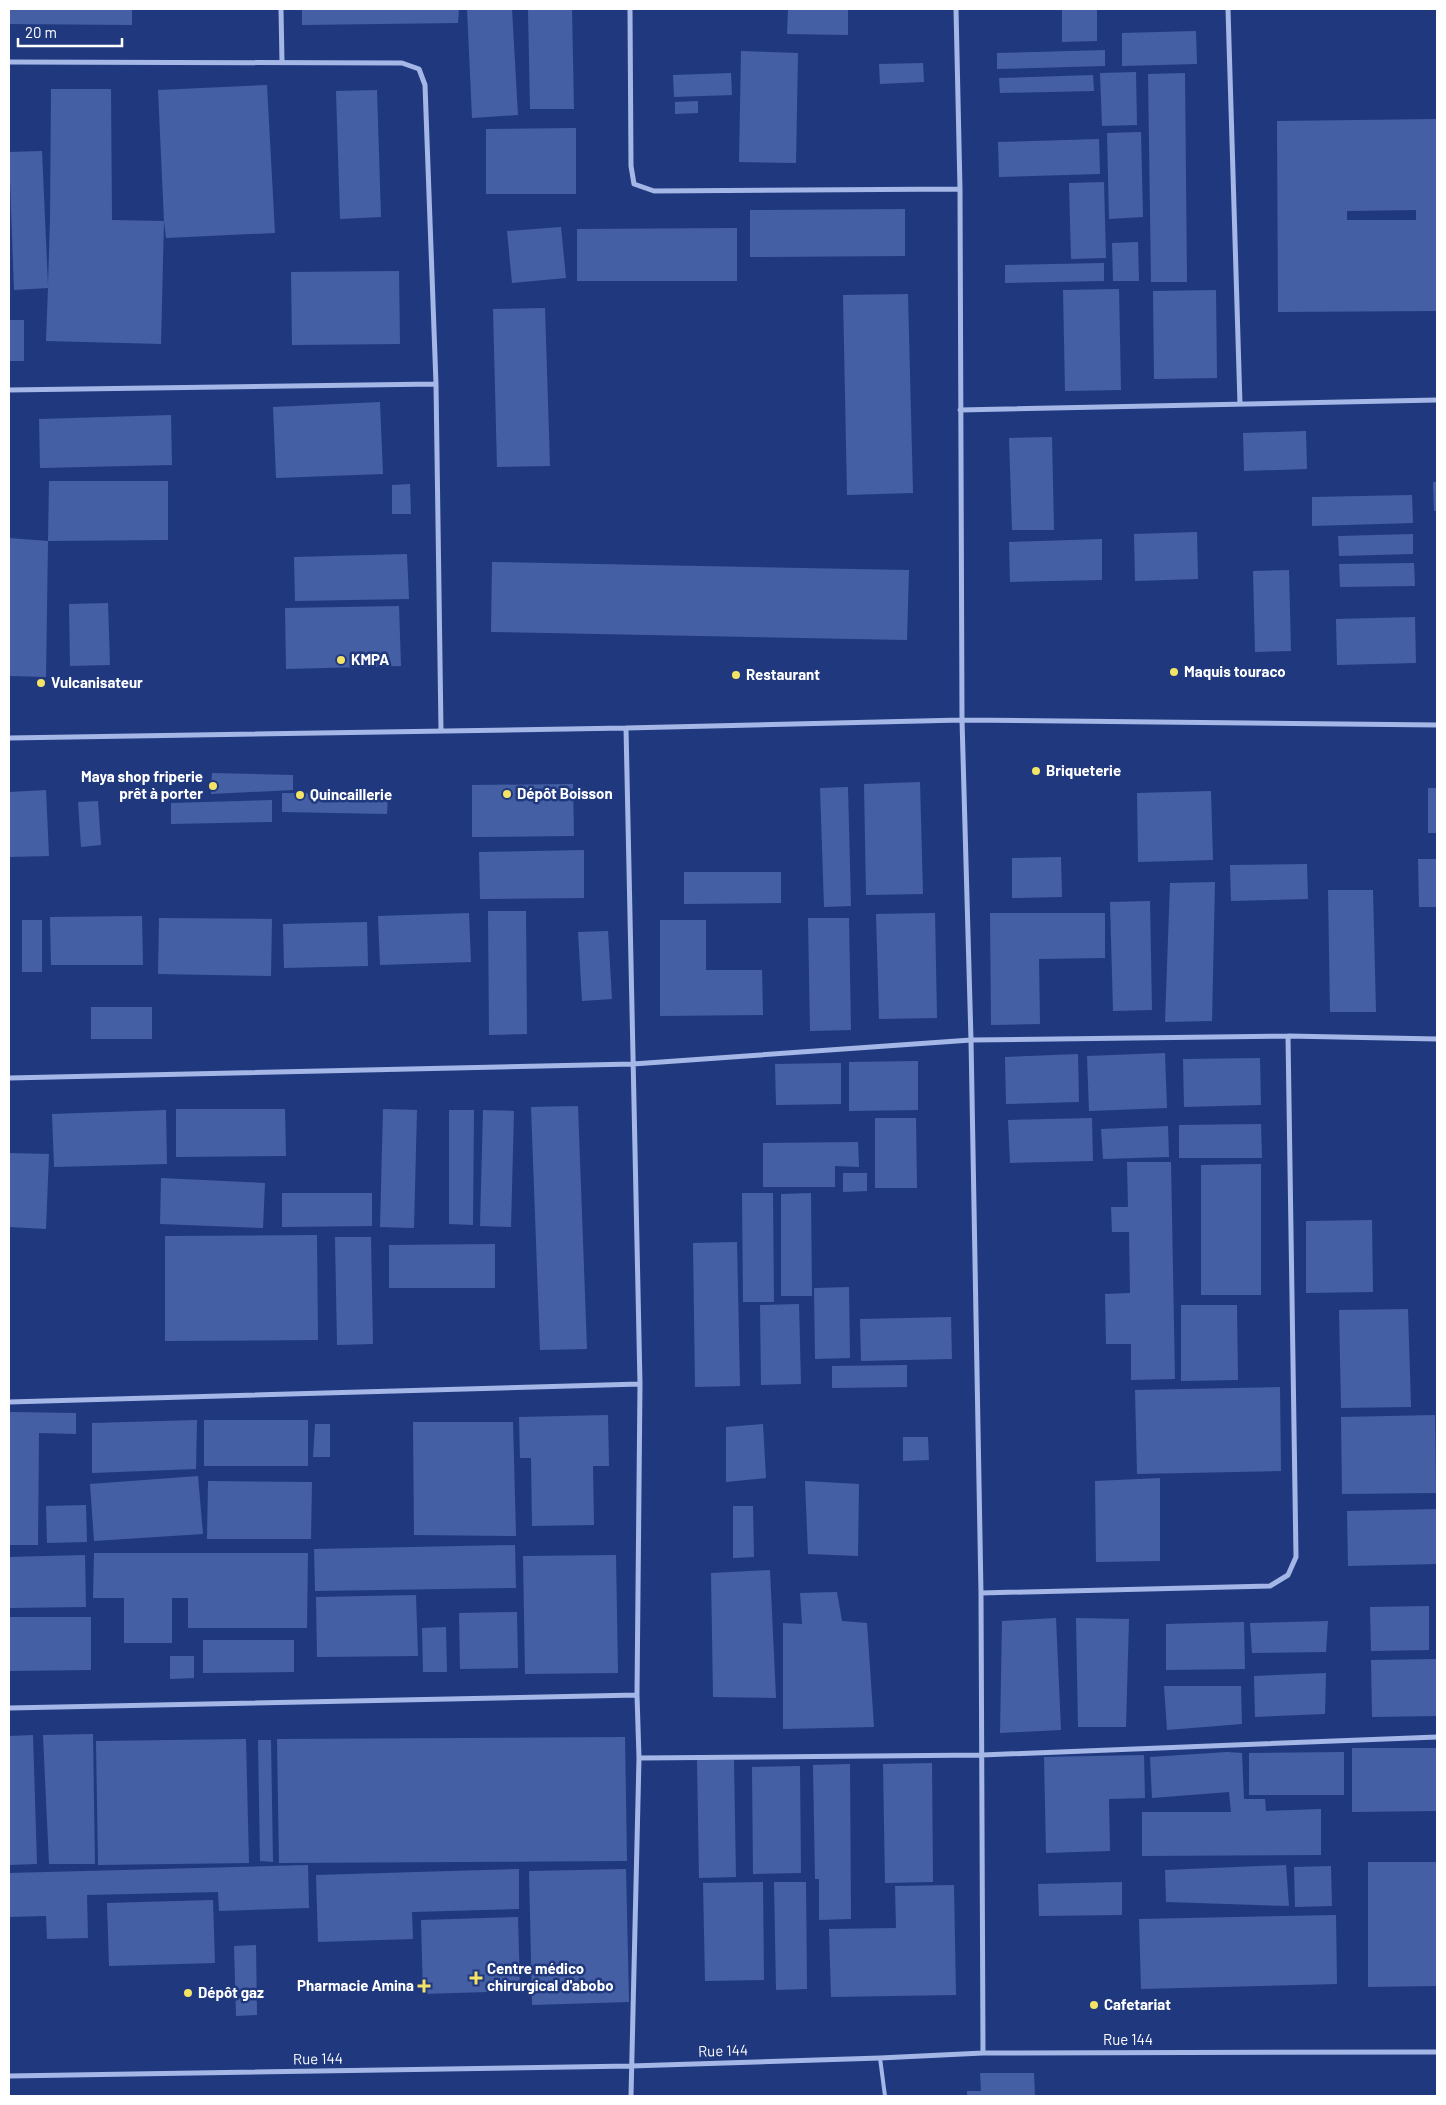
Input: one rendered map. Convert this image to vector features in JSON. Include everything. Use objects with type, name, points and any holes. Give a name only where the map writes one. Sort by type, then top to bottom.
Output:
[{"type":"street","points":[[281,9],[282,62]]},
{"type":"street","points":[[630,9],[631,166],[634,184],[654,191],[960,189]]},
{"type":"street","points":[[956,9],[960,189],[962,720],[971,1040],[981,1593],[983,2053]]},
{"type":"street","points":[[1228,9],[1240,404]]},
{"type":"street","points":[[9,62],[402,62],[419,69],[425,85],[436,384],[441,730]]},
{"type":"street","points":[[9,390],[436,384]]},
{"type":"street","points":[[960,410],[1437,400]]},
{"type":"street","points":[[9,738],[626,728],[962,720],[1437,725]]},
{"type":"street","points":[[626,728],[640,1384],[637,1695],[639,1758],[631,2096]]},
{"type":"street","points":[[981,1593],[1270,1586],[1288,1575],[1296,1557],[1288,1036]]},
{"type":"street","points":[[9,1078],[633,1064],[971,1040],[1288,1036],[1437,1039]]},
{"type":"street","points":[[9,1402],[640,1384]]},
{"type":"street","points":[[9,1708],[637,1695]]},
{"type":"street","points":[[639,1758],[982,1755],[1437,1737]]},
{"type":"street","name":"Rue 144","points":[[9,2076],[631,2066],[983,2053],[1437,2052]]},
{"type":"lane","points":[[880,2058],[885,2096]]},
{"type":"building","points":[[9,9],[132,9],[132,25],[9,24]]},
{"type":"building","points":[[302,9],[459,9],[458,23],[302,25]]},
{"type":"building","points":[[467,9],[512,9],[518,115],[472,118]]},
{"type":"building","points":[[528,9],[572,9],[574,109],[530,109]]},
{"type":"building","points":[[788,9],[848,9],[848,35],[787,34]]},
{"type":"building","points":[[1062,9],[1097,9],[1097,41],[1062,42]]},
{"type":"building","points":[[1196,31],[1197,64],[1122,66],[1122,33]]},
{"type":"building","points":[[1105,50],[1105,66],[997,69],[997,53]]},
{"type":"building","points":[[741,51],[798,53],[796,163],[739,162]]},
{"type":"building","points":[[923,63],[924,82],[880,84],[879,64]]},
{"type":"building","points":[[1136,72],[1137,125],[1102,126],[1100,73]]},
{"type":"building","points":[[731,73],[732,95],[674,97],[673,75]]},
{"type":"building","points":[[1185,73],[1187,282],[1151,282],[1148,74]]},
{"type":"building","points":[[1093,75],[1094,91],[1000,93],[999,78]]},
{"type":"building","points":[[267,85],[275,233],[166,238],[158,90]]},
{"type":"building","points":[[51,89],[111,89],[112,220],[164,221],[161,344],[46,341],[48,288],[14,290],[9,152],[42,151],[48,285]]},
{"type":"building","points":[[377,90],[381,217],[340,219],[336,91]]},
{"type":"building","points":[[698,101],[698,113],[675,114],[675,102]]},
{"type":"building","points":[[1437,119],[1437,311],[1278,312],[1277,121]],"holes":[[[1416,210],[1416,220],[1347,220],[1347,211]]]},
{"type":"building","points":[[576,128],[576,194],[486,194],[486,129]]},
{"type":"building","points":[[1141,132],[1143,217],[1109,219],[1107,133]]},
{"type":"building","points":[[1099,139],[1100,174],[999,177],[998,142]]},
{"type":"building","points":[[1104,182],[1106,258],[1071,259],[1069,183]]},
{"type":"building","points":[[905,209],[905,256],[750,257],[750,210]]},
{"type":"building","points":[[561,227],[566,278],[512,283],[507,231]]},
{"type":"building","points":[[737,228],[737,281],[577,281],[577,229]]},
{"type":"building","points":[[1138,242],[1139,281],[1113,281],[1112,243]]},
{"type":"building","points":[[1104,263],[1104,281],[1005,283],[1005,265]]},
{"type":"building","points":[[399,271],[400,344],[292,345],[291,272]]},
{"type":"building","points":[[1119,289],[1121,390],[1065,391],[1063,290]]},
{"type":"building","points":[[1216,290],[1217,378],[1154,379],[1153,291]]},
{"type":"building","points":[[908,294],[913,493],[847,495],[843,295]]},
{"type":"building","points":[[545,308],[550,466],[497,467],[493,309]]},
{"type":"building","points":[[9,320],[24,320],[24,361],[9,361]]},
{"type":"building","points":[[380,402],[383,474],[276,478],[273,407]]},
{"type":"building","points":[[171,415],[172,465],[40,468],[39,419]]},
{"type":"building","points":[[1306,431],[1307,469],[1244,471],[1243,433]]},
{"type":"building","points":[[1052,437],[1054,530],[1012,530],[1009,438]]},
{"type":"building","points":[[49,481],[168,481],[168,540],[48,541]]},
{"type":"building","points":[[1433,482],[1437,482],[1437,511],[1434,511]]},
{"type":"building","points":[[410,484],[411,514],[392,514],[392,485]]},
{"type":"building","points":[[1412,495],[1413,523],[1312,526],[1312,497]]},
{"type":"building","points":[[1197,532],[1198,579],[1135,581],[1134,534]]},
{"type":"building","points":[[1413,534],[1413,554],[1339,556],[1338,536]]},
{"type":"building","points":[[9,538],[48,541],[46,677],[9,676]]},
{"type":"building","points":[[1102,539],[1102,580],[1010,582],[1009,542]]},
{"type":"building","points":[[407,554],[409,599],[295,601],[294,557]]},
{"type":"building","points":[[492,562],[909,570],[907,640],[491,632]]},
{"type":"building","points":[[1414,563],[1415,586],[1340,587],[1339,564]]},
{"type":"building","points":[[1289,570],[1291,651],[1255,652],[1253,571]]},
{"type":"building","points":[[108,603],[110,665],[70,666],[69,604]]},
{"type":"building","points":[[399,606],[401,666],[286,669],[285,608]]},
{"type":"building","points":[[1415,617],[1416,663],[1337,665],[1336,619]]},
{"type":"building","points":[[212,773],[293,775],[293,790],[211,794]]},
{"type":"building","points":[[920,782],[923,894],[866,895],[864,784]]},
{"type":"building","points":[[573,784],[574,836],[472,837],[472,785]]},
{"type":"building","points":[[848,787],[851,906],[824,907],[820,788]]},
{"type":"building","points":[[1428,788],[1437,788],[1437,833],[1428,833]]},
{"type":"building","points":[[46,790],[49,856],[9,857],[9,792]]},
{"type":"building","points":[[1211,791],[1213,860],[1138,862],[1137,793]]},
{"type":"building","points":[[282,793],[388,794],[387,814],[282,812]]},
{"type":"building","points":[[272,800],[272,822],[171,824],[171,803]]},
{"type":"building","points":[[98,801],[101,845],[81,847],[78,802]]},
{"type":"building","points":[[584,850],[584,898],[480,899],[479,852]]},
{"type":"building","points":[[1061,857],[1062,897],[1012,898],[1012,858]]},
{"type":"building","points":[[1418,859],[1437,859],[1437,907],[1419,907]]},
{"type":"building","points":[[1307,864],[1308,899],[1231,901],[1230,865]]},
{"type":"building","points":[[684,872],[781,872],[781,903],[684,904]]},
{"type":"building","points":[[1215,882],[1212,1021],[1165,1022],[1170,883]]},
{"type":"building","points":[[1328,890],[1373,890],[1376,1012],[1330,1012]]},
{"type":"building","points":[[1150,901],[1152,1010],[1113,1011],[1110,902]]},
{"type":"building","points":[[488,911],[526,911],[527,1034],[489,1035]]},
{"type":"building","points":[[469,913],[471,962],[380,965],[378,916]]},
{"type":"building","points":[[935,913],[937,1018],[879,1019],[876,914]]},
{"type":"building","points":[[990,913],[1105,913],[1105,958],[1039,959],[1040,1024],[991,1025]]},
{"type":"building","points":[[142,916],[143,965],[51,965],[50,917]]},
{"type":"building","points":[[159,918],[272,919],[271,976],[158,974]]},
{"type":"building","points":[[808,918],[849,918],[851,1030],[810,1031]]},
{"type":"building","points":[[22,920],[42,920],[42,972],[22,972]]},
{"type":"building","points":[[660,920],[706,920],[706,970],[762,970],[763,1015],[660,1016]]},
{"type":"building","points":[[367,922],[368,966],[284,968],[283,924]]},
{"type":"building","points":[[608,931],[612,999],[582,1001],[578,932]]},
{"type":"building","points":[[91,1007],[152,1007],[152,1039],[91,1039]]},
{"type":"building","points":[[1165,1053],[1167,1108],[1089,1111],[1087,1056]]},
{"type":"building","points":[[1078,1054],[1079,1102],[1006,1104],[1005,1057]]},
{"type":"building","points":[[1260,1058],[1261,1105],[1184,1107],[1183,1059]]},
{"type":"building","points":[[918,1061],[918,1110],[849,1111],[849,1062]]},
{"type":"building","points":[[841,1063],[841,1104],[776,1105],[775,1064]]},
{"type":"building","points":[[578,1106],[587,1349],[540,1350],[531,1107]]},
{"type":"building","points":[[176,1109],[285,1109],[286,1156],[176,1157]]},
{"type":"building","points":[[383,1109],[417,1110],[414,1228],[380,1227]]},
{"type":"building","points":[[166,1110],[167,1164],[54,1167],[52,1114]]},
{"type":"building","points":[[449,1110],[474,1110],[473,1225],[449,1224]]},
{"type":"building","points":[[483,1110],[514,1111],[511,1227],[480,1226]]},
{"type":"building","points":[[875,1118],[916,1118],[917,1188],[875,1188]]},
{"type":"building","points":[[1092,1118],[1093,1161],[1010,1163],[1008,1120]]},
{"type":"building","points":[[1261,1124],[1262,1158],[1179,1158],[1179,1125]]},
{"type":"building","points":[[1168,1126],[1169,1157],[1103,1159],[1101,1129]]},
{"type":"building","points":[[858,1142],[859,1167],[835,1166],[835,1187],[763,1187],[763,1143]]},
{"type":"building","points":[[9,1153],[49,1154],[46,1229],[9,1227]]},
{"type":"building","points":[[1127,1162],[1171,1162],[1175,1379],[1131,1380],[1131,1344],[1106,1344],[1105,1294],[1130,1293],[1129,1232],[1112,1232],[1111,1207],[1128,1207]]},
{"type":"building","points":[[1261,1164],[1261,1295],[1201,1295],[1201,1165]]},
{"type":"building","points":[[843,1173],[867,1173],[867,1191],[843,1192]]},
{"type":"building","points":[[161,1178],[265,1183],[263,1228],[160,1224]]},
{"type":"building","points":[[282,1193],[372,1193],[372,1226],[282,1227]]},
{"type":"building","points":[[742,1193],[773,1193],[774,1302],[743,1302]]},
{"type":"building","points":[[811,1193],[812,1296],[781,1296],[781,1194]]},
{"type":"building","points":[[1372,1220],[1373,1292],[1306,1293],[1306,1221]]},
{"type":"building","points":[[317,1235],[318,1340],[165,1341],[165,1236]]},
{"type":"building","points":[[335,1237],[371,1237],[373,1344],[337,1345]]},
{"type":"building","points":[[737,1242],[740,1386],[695,1387],[693,1243]]},
{"type":"building","points":[[495,1244],[495,1288],[389,1288],[389,1245]]},
{"type":"building","points":[[849,1287],[850,1358],[815,1359],[814,1288]]},
{"type":"building","points":[[799,1304],[801,1384],[761,1385],[760,1305]]},
{"type":"building","points":[[1181,1305],[1237,1305],[1238,1380],[1181,1381]]},
{"type":"building","points":[[1408,1309],[1411,1407],[1341,1408],[1339,1310]]},
{"type":"building","points":[[951,1317],[952,1359],[861,1361],[860,1319]]},
{"type":"building","points":[[907,1365],[907,1387],[832,1388],[832,1366]]},
{"type":"building","points":[[1280,1387],[1281,1471],[1137,1474],[1135,1390]]},
{"type":"building","points":[[9,1412],[76,1413],[76,1434],[39,1433],[38,1545],[9,1545]]},
{"type":"building","points":[[608,1415],[609,1466],[593,1466],[594,1525],[532,1526],[531,1458],[520,1458],[519,1417]]},
{"type":"building","points":[[1435,1415],[1436,1493],[1342,1494],[1341,1417]]},
{"type":"building","points":[[197,1420],[196,1469],[92,1473],[92,1423]]},
{"type":"building","points":[[204,1420],[308,1420],[308,1466],[204,1466]]},
{"type":"building","points":[[413,1422],[513,1422],[516,1536],[414,1535]]},
{"type":"building","points":[[315,1424],[330,1424],[330,1457],[313,1457]]},
{"type":"building","points":[[763,1424],[766,1478],[726,1482],[726,1427]]},
{"type":"building","points":[[903,1437],[928,1437],[929,1460],[903,1461]]},
{"type":"building","points":[[198,1476],[203,1534],[94,1541],[90,1484]]},
{"type":"building","points":[[1160,1478],[1160,1561],[1096,1562],[1095,1481]]},
{"type":"building","points":[[208,1481],[312,1482],[311,1539],[207,1539]]},
{"type":"building","points":[[805,1481],[859,1484],[858,1556],[808,1554]]},
{"type":"building","points":[[86,1505],[87,1542],[47,1543],[46,1506]]},
{"type":"building","points":[[733,1506],[753,1506],[754,1557],[733,1558]]},
{"type":"building","points":[[1437,1509],[1437,1564],[1348,1566],[1347,1511]]},
{"type":"building","points":[[515,1545],[516,1588],[315,1591],[314,1549]]},
{"type":"building","points":[[94,1553],[308,1553],[307,1628],[188,1628],[188,1598],[172,1598],[172,1643],[124,1643],[124,1598],[93,1598]]},
{"type":"building","points":[[85,1555],[86,1607],[9,1608],[9,1557]]},
{"type":"building","points":[[616,1555],[618,1673],[525,1674],[523,1556]]},
{"type":"building","points":[[770,1570],[776,1698],[713,1697],[711,1573]]},
{"type":"building","points":[[837,1592],[842,1621],[867,1623],[874,1727],[783,1729],[783,1623],[802,1624],[800,1593]]},
{"type":"building","points":[[416,1595],[418,1656],[317,1657],[316,1597]]},
{"type":"building","points":[[1429,1606],[1429,1650],[1371,1651],[1370,1607]]},
{"type":"building","points":[[517,1612],[518,1668],[460,1669],[459,1613]]},
{"type":"building","points":[[9,1617],[91,1617],[91,1670],[9,1671]]},
{"type":"building","points":[[1056,1618],[1061,1730],[1000,1733],[1002,1621]]},
{"type":"building","points":[[1076,1618],[1129,1619],[1126,1727],[1078,1727]]},
{"type":"building","points":[[1328,1621],[1326,1652],[1252,1653],[1250,1623]]},
{"type":"building","points":[[1244,1622],[1245,1669],[1166,1670],[1166,1624]]},
{"type":"building","points":[[446,1627],[447,1672],[423,1672],[422,1628]]},
{"type":"building","points":[[203,1640],[294,1640],[294,1672],[203,1673]]},
{"type":"building","points":[[170,1656],[194,1656],[194,1678],[170,1679]]},
{"type":"building","points":[[1437,1659],[1437,1716],[1372,1717],[1371,1660]]},
{"type":"building","points":[[1326,1673],[1325,1714],[1255,1717],[1254,1676]]},
{"type":"building","points":[[1164,1686],[1241,1686],[1242,1724],[1167,1730]]},
{"type":"building","points":[[93,1734],[95,1864],[49,1864],[43,1735]]},
{"type":"building","points":[[33,1735],[37,1864],[9,1865],[9,1736]]},
{"type":"building","points":[[625,1737],[627,1861],[279,1863],[277,1739]]},
{"type":"building","points":[[246,1739],[249,1863],[98,1865],[96,1741]]},
{"type":"building","points":[[258,1740],[271,1740],[273,1862],[260,1861]]},
{"type":"building","points":[[1352,1748],[1437,1748],[1437,1811],[1352,1812]]},
{"type":"building","points":[[1227,1752],[1242,1753],[1244,1799],[1265,1799],[1266,1811],[1321,1809],[1321,1855],[1142,1856],[1142,1812],[1231,1812],[1229,1792],[1152,1798],[1150,1757]]},
{"type":"building","points":[[1344,1752],[1344,1795],[1249,1795],[1249,1753]]},
{"type":"building","points":[[1144,1755],[1145,1798],[1109,1799],[1110,1851],[1046,1853],[1044,1757]]},
{"type":"building","points":[[697,1760],[734,1760],[736,1877],[699,1878]]},
{"type":"building","points":[[932,1763],[933,1882],[885,1883],[883,1764]]},
{"type":"building","points":[[850,1764],[851,1919],[819,1920],[819,1879],[815,1879],[813,1765]]},
{"type":"building","points":[[800,1766],[801,1873],[753,1874],[752,1767]]},
{"type":"building","points":[[1368,1862],[1437,1862],[1437,1986],[1368,1987]]},
{"type":"building","points":[[308,1865],[309,1908],[219,1911],[218,1892],[87,1895],[88,1938],[47,1939],[46,1916],[9,1917],[9,1873]]},
{"type":"building","points":[[1286,1865],[1289,1906],[1166,1902],[1165,1870]]},
{"type":"building","points":[[1331,1866],[1332,1906],[1295,1907],[1294,1867]]},
{"type":"building","points":[[519,1869],[519,1909],[412,1912],[413,1939],[318,1942],[316,1875]]},
{"type":"building","points":[[626,1869],[629,2002],[532,2005],[529,1871]]},
{"type":"building","points":[[763,1882],[764,1980],[705,1981],[703,1883]]},
{"type":"building","points":[[774,1882],[806,1882],[807,1989],[776,1990]]},
{"type":"building","points":[[1122,1882],[1122,1915],[1039,1916],[1038,1884]]},
{"type":"building","points":[[954,1885],[956,1995],[831,1997],[829,1929],[896,1928],[895,1886]]},
{"type":"building","points":[[213,1900],[215,1963],[109,1966],[107,1903]]},
{"type":"building","points":[[1336,1915],[1337,1984],[1141,1989],[1139,1919]]},
{"type":"building","points":[[518,1917],[520,1991],[423,1994],[421,1920]]},
{"type":"building","points":[[256,1945],[257,2015],[236,2016],[234,1946]]},
{"type":"building","points":[[980,2073],[1034,2073],[1035,2096],[967,2096],[967,2091],[981,2091]]},
{"type":"place","name":"KMPA","points":[[341,660]]},
{"type":"place","name":"Maquis touraco","points":[[1174,672]]},
{"type":"place","name":"Restaurant","points":[[736,675]]},
{"type":"place","name":"Vulcanisateur","points":[[41,683]]},
{"type":"place","name":"Briqueterie","points":[[1036,771]]},
{"type":"place","name":"Maya shop friperie prêt à porter","points":[[213,786]]},
{"type":"place","name":"Dépôt Boisson","points":[[507,794]]},
{"type":"place","name":"Quincaillerie","points":[[300,795]]},
{"type":"place","name":"Centre médico chirurgical d'abobo","points":[[476,1978]]},
{"type":"place","name":"Pharmacie Amina","points":[[424,1986]]},
{"type":"place","name":"Dépôt gaz","points":[[188,1993]]},
{"type":"place","name":"Cafetariat","points":[[1094,2005]]}]
